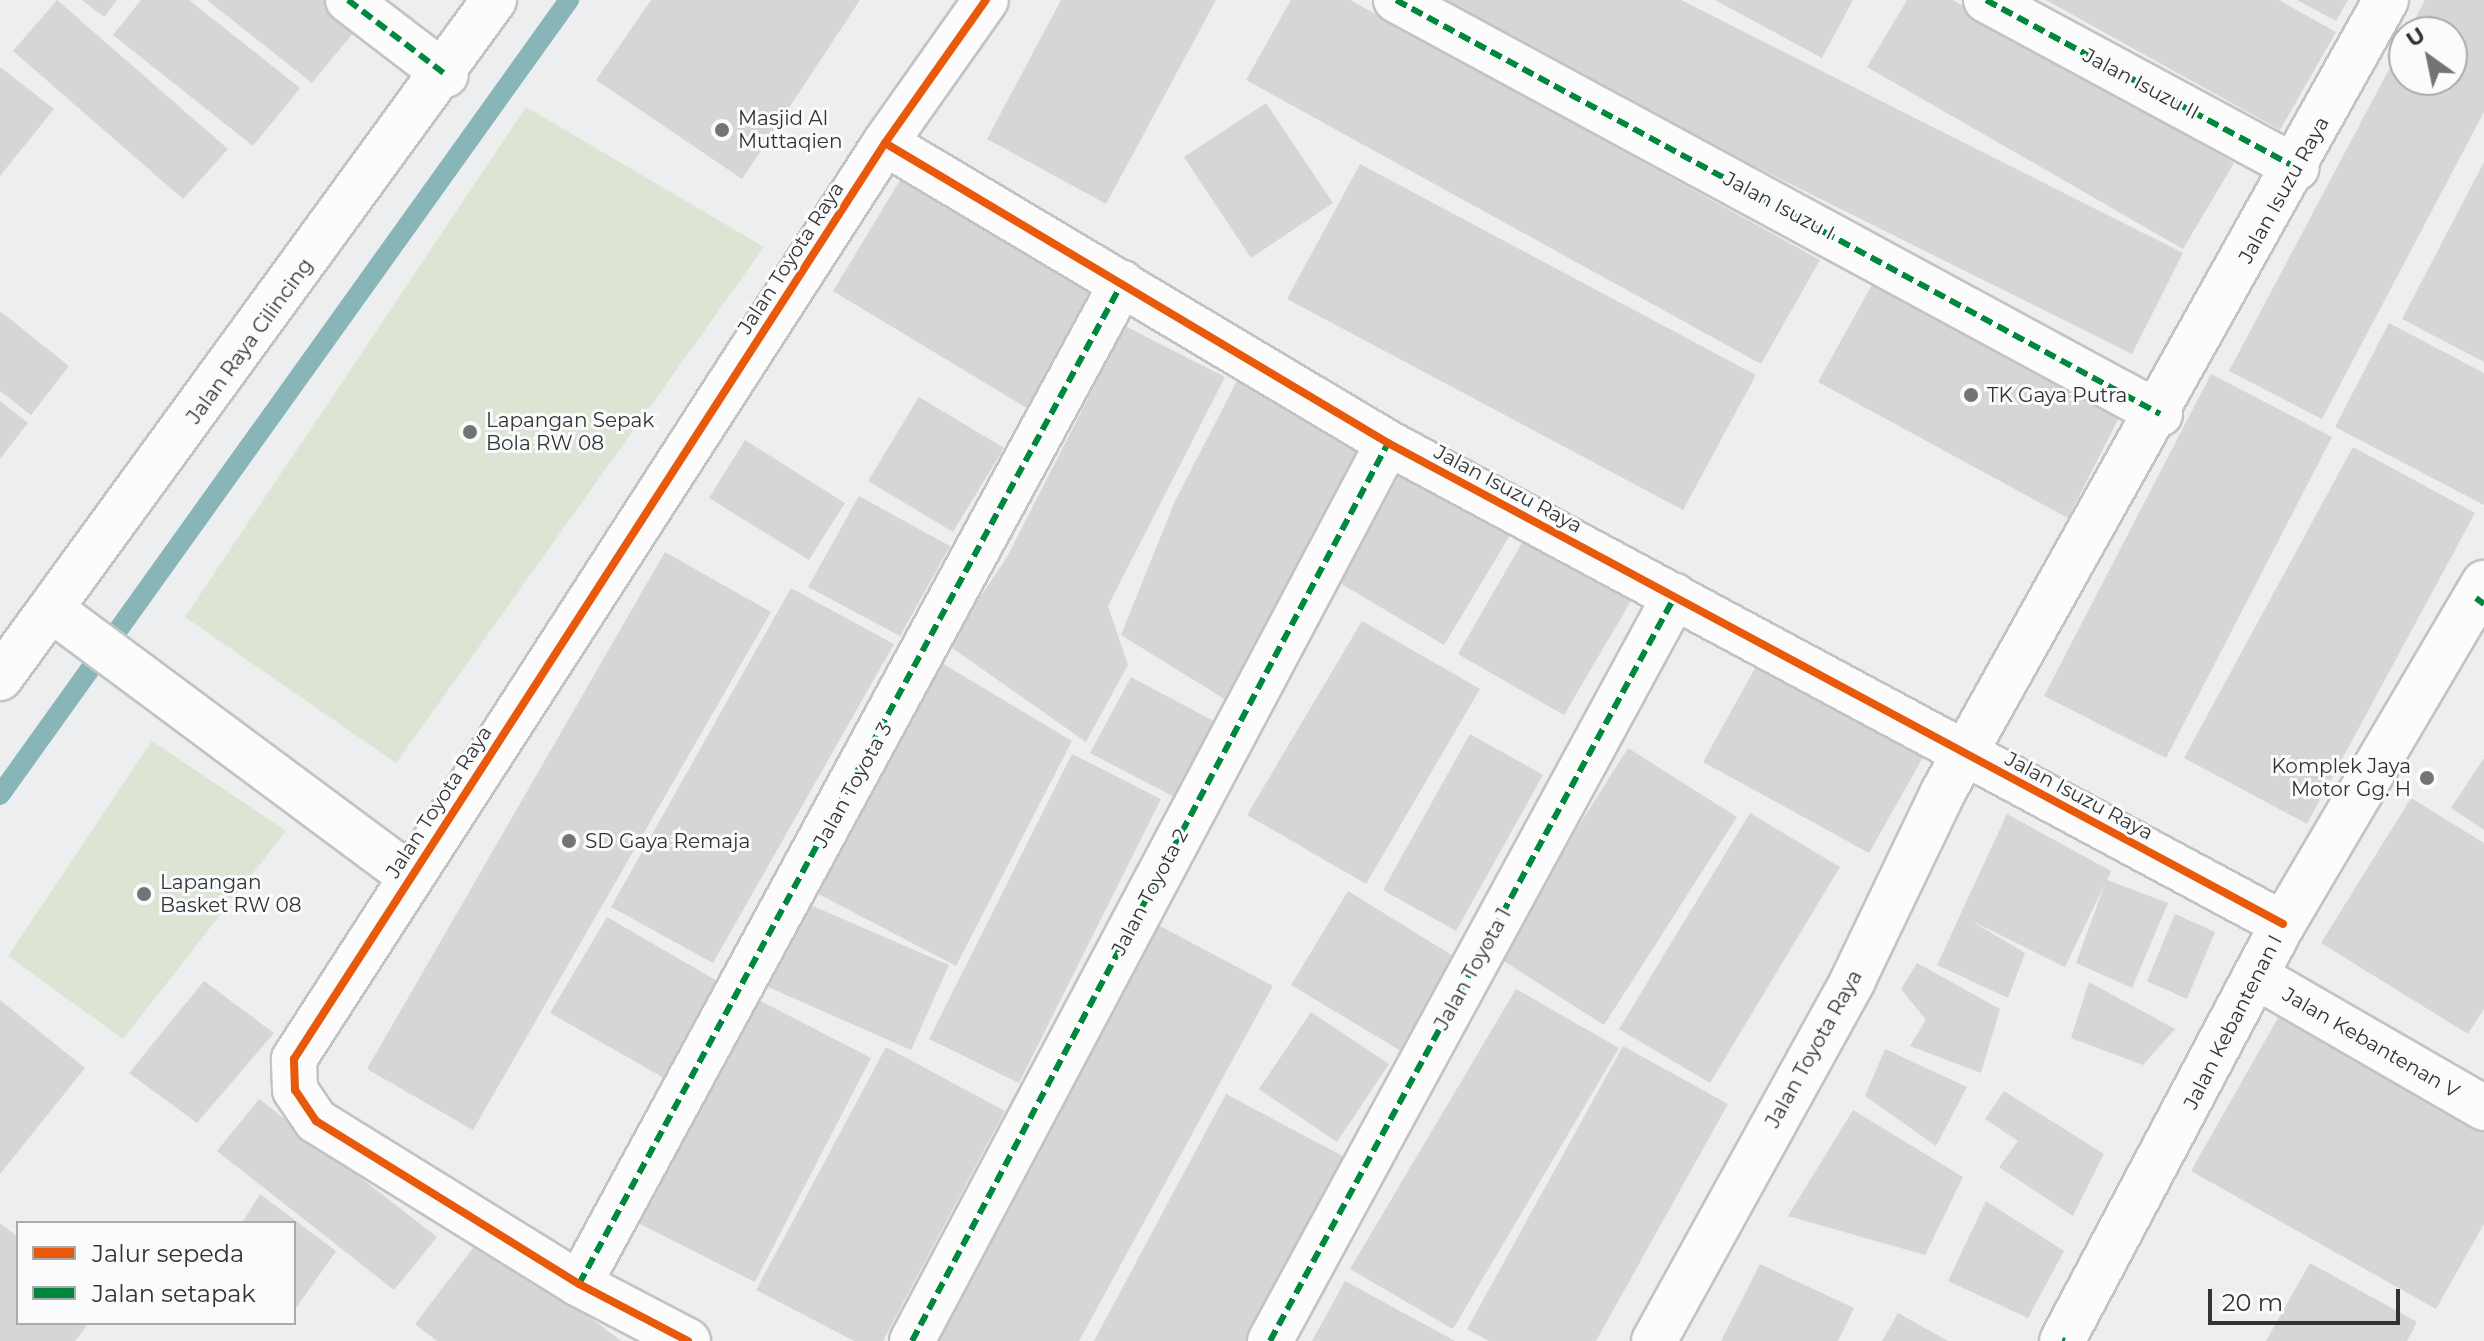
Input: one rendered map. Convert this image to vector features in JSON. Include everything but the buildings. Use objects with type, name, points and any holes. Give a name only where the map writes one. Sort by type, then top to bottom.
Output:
[{"type":"street","points":[[348,0],[446,75]]},
{"type":"street","name":"Jalan Raya Cilincing","points":[[0,678],[69,623],[446,75],[494,0]]},
{"type":"street","points":[[885,143],[986,0]]},
{"type":"street","name":"Jalan Isuzu I","points":[[1396,0],[2160,414]]},
{"type":"street","name":"Jalan Isuzu II","points":[[1986,0],[2297,168]]},
{"type":"street","name":"Jalan Isuzu Raya","points":[[1967,754],[2297,168],[2386,0]]},
{"type":"street","name":"Jalan Isuzu Raya","points":[[885,143],[1388,443],[2283,924]]},
{"type":"street","name":"Jalan Toyota Raya","points":[[688,1341],[579,1284],[316,1121],[295,1090],[294,1059],[885,143]]},
{"type":"street","name":"Jalan Toyota 3","points":[[579,1284],[1122,283]]},
{"type":"street","name":"Jalan Toyota 2","points":[[912,1341],[1388,443]]},
{"type":"street","name":"Jalan Kebantenan I","points":[[2063,1341],[2259,978],[2283,924],[2481,595]]},
{"type":"street","name":"Jalan Toyota 1","points":[[1270,1341],[1675,596]]},
{"type":"street","points":[[69,623],[410,876]]},
{"type":"street","name":"Jalan Toyota Raya","points":[[1654,1341],[1853,980],[1967,754]]},
{"type":"street","name":"Jalan Kebantenan V","points":[[2259,978],[2484,1108]]},
{"type":"green space","name":"Lapangan Sepak Bola RW 08","points":[[526,107],[764,247],[396,763],[185,617]]},
{"type":"green space","name":"Lapangan Basket RW 08","points":[[152,741],[286,831],[123,1039],[8,956]]},
{"type":"waterway","points":[[0,795],[569,0]]},
{"type":"marked path","points":[[348,0],[446,75]]},
{"type":"marked path","points":[[1396,0],[2160,414]]},
{"type":"marked path","points":[[1986,0],[2297,168]]},
{"type":"marked path","points":[[579,1284],[1122,283]]},
{"type":"marked path","points":[[912,1341],[1388,443]]},
{"type":"marked path","points":[[1270,1341],[1675,596]]},
{"type":"marked path","points":[[2476,598],[2484,604]]},
{"type":"cycle path","points":[[688,1341],[579,1284],[316,1121],[295,1090],[294,1059],[885,143],[986,0]]},
{"type":"cycle path","points":[[885,143],[1388,443],[2283,924]]},
{"type":"place","name":"Masjid Al Muttaqien","points":[[722,130]]},
{"type":"place","name":"TK Gaya Putra","points":[[1971,395]]},
{"type":"place","name":"Lapangan Sepak Bola RW 08","points":[[470,432]]},
{"type":"place","name":"Komplek Jaya Motor Gg. H","points":[[2427,778]]},
{"type":"place","name":"SD Gaya Remaja","points":[[569,841]]},
{"type":"place","name":"Lapangan Basket RW 08","points":[[144,894]]}]
